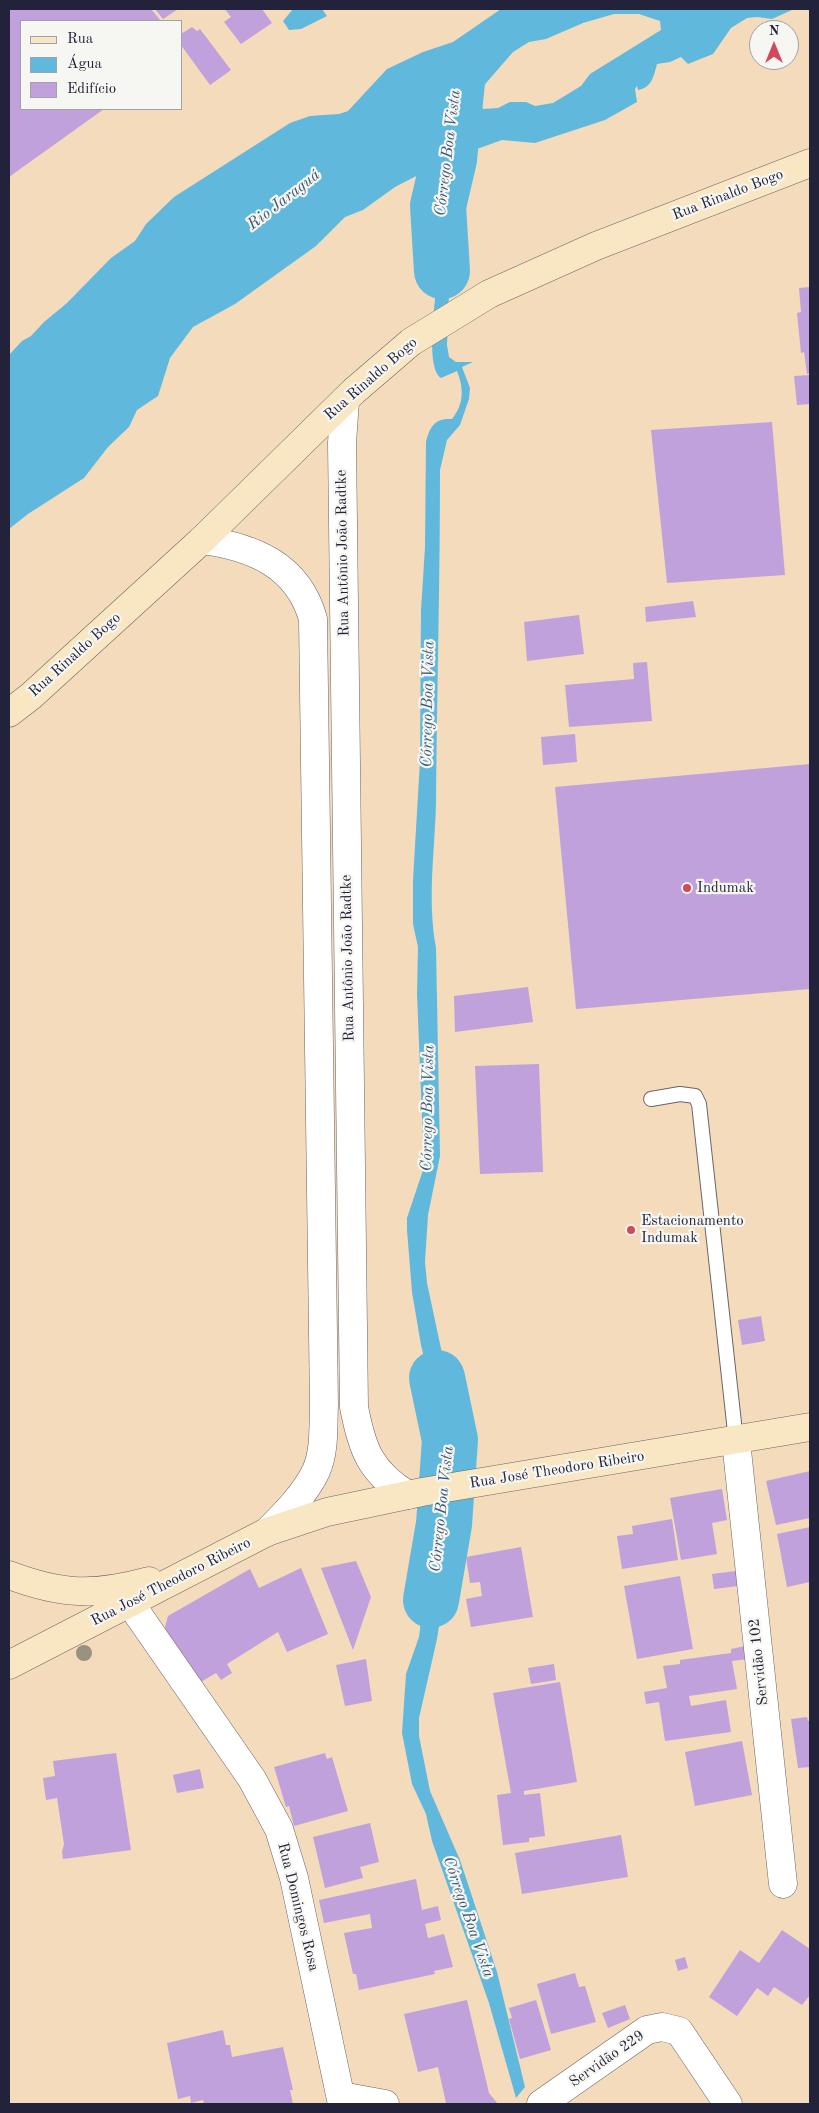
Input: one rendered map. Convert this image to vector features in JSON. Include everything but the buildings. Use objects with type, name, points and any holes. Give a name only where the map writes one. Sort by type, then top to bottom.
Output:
[{"type":"main road","name":"Rua Rinaldo Bogo","points":[[9,713],[31,696],[202,540],[345,400],[411,342],[489,294],[596,246],[810,162]]},
{"type":"main road","name":"Rua José Theodoro Ribeiro","points":[[9,1665],[267,1532],[327,1512],[415,1494],[810,1427]]},
{"type":"main road","points":[[9,1575],[33,1584],[56,1589],[94,1592],[113,1590],[191,1570]]},
{"type":"main road","points":[[9,1644],[36,1652]]},
{"type":"street","name":"Rua Antônio João Radtke","points":[[345,400],[342,473],[354,1407],[359,1435],[372,1464],[391,1484],[415,1494]]},
{"type":"street","name":"Rua Antônio João Radtke","points":[[202,540],[227,544],[260,554],[294,579],[308,600],[313,619],[324,1413],[322,1447],[316,1470],[299,1496],[267,1532]]},
{"type":"street","name":"Servidão 102","points":[[736,1441],[783,1884]]},
{"type":"street","name":"Rua Domingos Rosa","points":[[130,1603],[252,1779],[279,1829],[294,1878],[342,2100]]},
{"type":"street","name":"Servidão 229","points":[[541,2104],[647,2030],[662,2027],[679,2031],[728,2104]]},
{"type":"street","points":[[342,2100],[385,2104]]},
{"type":"lane","points":[[651,1099],[680,1094],[695,1096],[699,1104],[736,1441]]},
{"type":"water","points":[[293,9],[322,9],[327,16],[301,29],[289,30],[283,21]]},
{"type":"water","name":"Rio Jaraguá","points":[[501,9],[794,9],[772,19],[747,18],[731,28],[713,54],[688,64],[681,57],[670,62],[657,64],[649,84],[643,89],[638,90],[637,86],[635,89],[637,102],[605,120],[535,143],[502,140],[449,159],[395,187],[363,210],[345,217],[316,246],[235,304],[193,327],[170,358],[158,396],[137,410],[129,427],[108,447],[84,478],[28,514],[9,529],[9,355],[22,341],[31,336],[44,322],[67,303],[111,258],[135,241],[146,224],[174,197],[290,123],[310,116],[339,114],[348,111],[387,69],[423,52],[453,42]],"holes":[[[614,14],[639,14],[660,21],[661,30],[590,74],[581,86],[553,103],[535,106],[526,102],[510,102],[498,108],[483,109],[479,97],[480,90],[513,52],[529,42],[546,39],[583,23]]]},
{"type":"water","points":[[450,267],[447,345],[449,357],[456,362],[473,362],[462,367],[470,388],[469,399],[460,425],[447,440],[440,470],[436,801],[432,911],[436,948],[440,1156],[428,1215],[425,1262],[427,1283],[455,1414],[458,1452],[440,1455],[438,1414],[421,1345],[412,1292],[407,1218],[424,1167],[417,994],[418,947],[413,924],[413,880],[420,761],[421,610],[425,547],[426,442],[434,424],[441,420],[452,419],[459,408],[462,396],[457,371],[441,378],[436,371],[433,360],[432,345],[437,274]]},
{"type":"water","points":[[455,1521],[437,1639],[419,1718],[419,1736],[430,1791],[460,1860],[497,1972],[525,2087],[516,2098],[489,2003],[432,1841],[426,1814],[412,1784],[402,1733],[406,1674],[419,1637],[433,1525]]},
{"type":"waterway","name":"Córrego Boa Vista","points":[[442,271],[438,206],[449,159],[457,82]]},
{"type":"waterway","name":"Córrego Boa Vista","points":[[431,1600],[444,1524],[450,1440],[437,1378]]},
{"type":"place","name":"Indumak","points":[[687,888]]},
{"type":"place","name":"Estacionamento Indumak","points":[[631,1230]]}]
